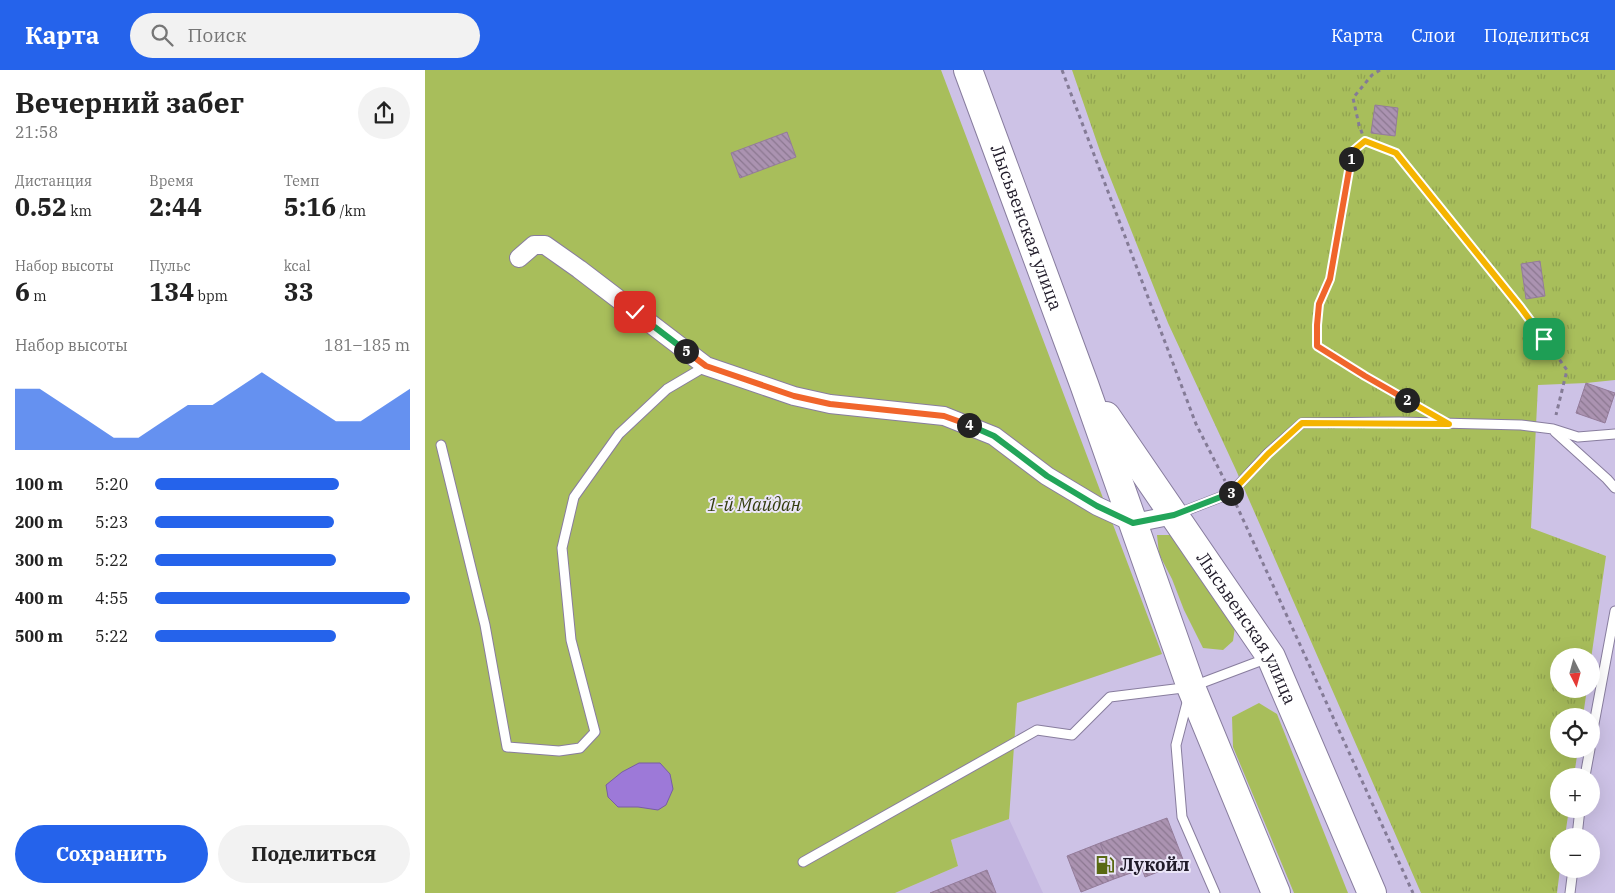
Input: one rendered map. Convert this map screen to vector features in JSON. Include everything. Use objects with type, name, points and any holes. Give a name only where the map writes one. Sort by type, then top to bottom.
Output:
[{"type":"main road","name":"Лысьвенская улица","points":[[969,70],[1084,384],[1191,687],[1276,893]]},
{"type":"main road","name":"Лысьвенская улица","points":[[1084,384],[1271,657],[1372,893]]},
{"type":"street","points":[[519,258],[534,245],[545,245],[706,366],[794,396],[830,404],[944,416],[994,436],[1047,476],[1097,506],[1133,523],[1174,515]]},
{"type":"lane","points":[[441,445],[485,625],[507,747],[559,751],[580,748],[595,732],[571,640],[562,548],[574,497],[619,434],[667,389],[706,366]]},
{"type":"lane","points":[[1174,515],[1231,493],[1268,454],[1302,423],[1521,425],[1553,430],[1578,437],[1615,434]]},
{"type":"lane","points":[[1553,430],[1615,488]]},
{"type":"lane","points":[[1597,708],[1615,611]]},
{"type":"lane","points":[[803,862],[1037,730],[1072,735],[1110,697],[1191,687],[1271,657]]},
{"type":"lane","points":[[1191,687],[1176,745],[1182,817],[1215,893]]},
{"type":"lane","points":[[1571,893],[1572,878]]},
{"type":"path","points":[[1380,70],[1372,75],[1353,98],[1365,141],[1396,153],[1521,308],[1567,370],[1553,430]]},
{"type":"path","points":[[1365,141],[1353,151],[1330,279],[1319,304],[1317,346],[1449,424]]},
{"type":"shaded area","points":[[639,763],[660,763],[670,774],[673,789],[666,805],[658,810],[618,807],[608,797],[606,785],[622,772]]},
{"type":"shaded area","points":[[1009,819],[1043,893],[895,893],[958,866],[951,840]]},
{"type":"green space","name":"1-й Майдан","points":[[425,70],[941,70],[1162,654],[1017,703],[1009,819],[951,840],[958,866],[895,893],[425,893]]},
{"type":"green space","points":[[1072,70],[1615,70],[1615,380],[1538,385],[1531,528],[1606,556],[1593,648],[1550,648],[1550,698],[1586,698],[1584,708],[1550,708],[1550,758],[1577,758],[1575,768],[1550,768],[1550,818],[1568,818],[1566,828],[1550,828],[1550,878],[1559,878],[1557,893],[1421,893],[1236,470],[1168,323],[1102,157]]},
{"type":"green space","points":[[1157,535],[1173,535],[1235,627],[1233,641],[1223,650],[1203,648],[1159,554]]},
{"type":"green space","points":[[1259,703],[1277,714],[1348,893],[1294,893],[1233,747],[1232,717]]},
{"type":"building","points":[[1375,105],[1398,108],[1395,136],[1371,133]]},
{"type":"building","points":[[787,132],[796,157],[740,178],[731,153]]},
{"type":"building","points":[[1540,261],[1545,296],[1526,299],[1521,264]]},
{"type":"building","points":[[1586,383],[1615,393],[1605,423],[1576,413]]},
{"type":"building","points":[[1167,818],[1184,862],[1145,877],[1142,869],[1114,879],[1100,843]]},
{"type":"building","points":[[1100,843],[1114,879],[1081,892],[1067,856]]},
{"type":"building","points":[[987,870],[996,893],[930,893]]},
{"type":"place","name":"Лукойл","points":[[1105,865]]},
{"type":"route","points":[[635,312],[706,366],[737,377],[794,396],[830,404],[944,416],[978,429],[994,436],[1047,476],[1097,506],[1133,523],[1174,515],[1231,493],[1268,454],[1302,423],[1399,422],[1449,424],[1317,346],[1319,304],[1330,279],[1353,151],[1365,141],[1396,153],[1544,339]]}]
